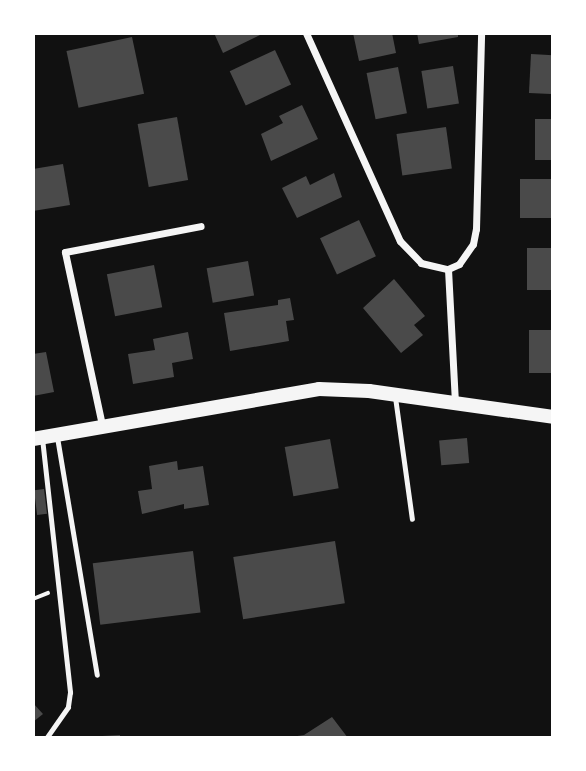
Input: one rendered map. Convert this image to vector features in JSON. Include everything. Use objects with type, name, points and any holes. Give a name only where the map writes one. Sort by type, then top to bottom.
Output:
[{"type":"main road","points":[[37,438],[319,389],[394,394],[553,417]]},
{"type":"street","points":[[306,33],[400,241],[421,263],[448,269],[459,264],[473,244],[476,229],[481,33]]},
{"type":"street","points":[[102,425],[65,252],[201,226]]},
{"type":"street","points":[[448,269],[455,402]]},
{"type":"lane","points":[[394,394],[412,519]]},
{"type":"lane","points":[[57,434],[97,675]]},
{"type":"lane","points":[[37,438],[70,692],[68,707],[46,738]]},
{"type":"building","points":[[214,33],[264,33],[223,53]]},
{"type":"building","points":[[353,33],[392,33],[396,53],[359,61]]},
{"type":"building","points":[[417,33],[458,33],[458,37],[419,44]]},
{"type":"building","points":[[132,37],[144,94],[79,108],[66,51]]},
{"type":"building","points":[[275,50],[291,84],[246,106],[230,71]]},
{"type":"building","points":[[531,54],[553,55],[551,94],[529,93]]},
{"type":"building","points":[[453,66],[459,104],[427,109],[421,71]]},
{"type":"building","points":[[398,67],[407,113],[376,119],[367,73]]},
{"type":"building","points":[[302,105],[318,139],[271,161],[261,134],[283,123],[279,116]]},
{"type":"building","points":[[177,117],[188,180],[149,187],[138,124]]},
{"type":"building","points":[[535,119],[553,119],[553,160],[535,160]]},
{"type":"building","points":[[446,127],[452,169],[402,176],[396,134]]},
{"type":"building","points":[[63,164],[70,205],[33,211],[33,169]]},
{"type":"building","points":[[334,173],[342,197],[297,218],[282,188],[306,176],[310,185]]},
{"type":"building","points":[[520,179],[553,179],[553,218],[520,218]]},
{"type":"building","points":[[359,220],[376,256],[337,274],[320,238]]},
{"type":"building","points":[[527,248],[553,248],[553,290],[527,290]]},
{"type":"building","points":[[248,261],[254,295],[213,303],[207,268]]},
{"type":"building","points":[[154,265],[162,307],[115,316],[107,274]]},
{"type":"building","points":[[394,279],[425,316],[414,325],[423,335],[401,353],[363,308]]},
{"type":"building","points":[[290,298],[294,320],[286,321],[289,341],[230,351],[224,313],[278,305],[278,300]]},
{"type":"building","points":[[529,330],[553,330],[553,373],[529,373]]},
{"type":"building","points":[[188,332],[193,359],[172,363],[174,377],[133,384],[128,354],[155,350],[153,339]]},
{"type":"building","points":[[46,352],[54,392],[33,396],[33,354]]},
{"type":"building","points":[[467,438],[469,463],[441,465],[439,440]]},
{"type":"building","points":[[330,439],[339,488],[293,496],[285,447]]},
{"type":"building","points":[[177,461],[178,470],[203,466],[209,505],[184,509],[184,504],[142,514],[138,491],[152,489],[149,466]]},
{"type":"building","points":[[44,489],[47,514],[37,515],[34,490]]},
{"type":"building","points":[[335,541],[345,603],[243,619],[233,557]]},
{"type":"building","points":[[193,551],[201,613],[100,625],[93,563]]},
{"type":"building","points":[[33,703],[43,714],[33,722]]},
{"type":"building","points":[[332,717],[348,738],[284,738],[304,735]]},
{"type":"building","points":[[120,735],[120,738],[102,738],[102,736]]}]
